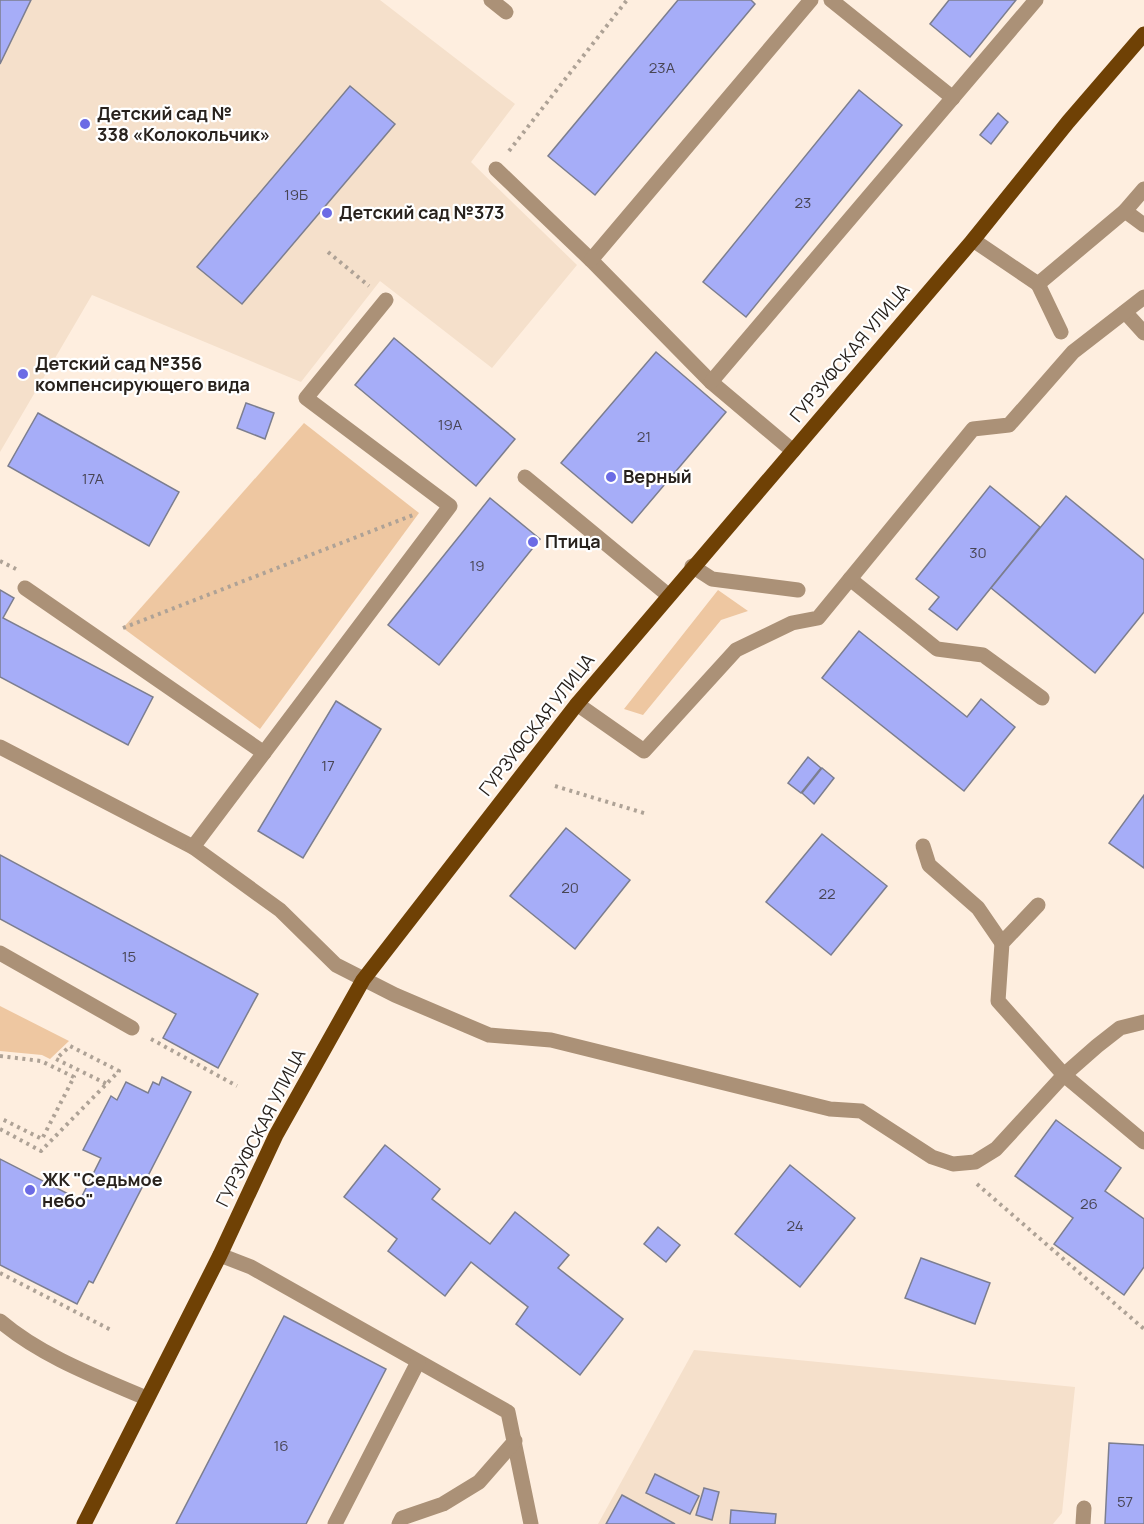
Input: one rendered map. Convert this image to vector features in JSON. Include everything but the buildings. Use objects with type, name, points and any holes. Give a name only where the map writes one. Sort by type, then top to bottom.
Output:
[{"type":"main road","name":"ГУРЗУФСКАЯ УЛИЦА","points":[[84,1524],[220,1256],[276,1136],[363,980],[577,704],[692,566],[973,240],[1068,122],[1144,34]]},
{"type":"lane","points":[[491,0],[506,12]]},
{"type":"lane","points":[[591,260],[811,0]]},
{"type":"lane","points":[[831,0],[953,98]]},
{"type":"lane","points":[[711,382],[1036,0]]},
{"type":"lane","points":[[496,168],[591,260],[711,382],[793,451]]},
{"type":"lane","points":[[1038,284],[1125,211],[1144,189]]},
{"type":"lane","points":[[1125,211],[1144,225]]},
{"type":"lane","points":[[973,240],[1038,284],[1061,332]]},
{"type":"lane","points":[[577,704],[644,751],[736,650],[792,623],[818,618],[973,429],[1009,425],[1073,352],[1144,297]]},
{"type":"lane","points":[[193,847],[450,506],[306,398],[386,300]]},
{"type":"lane","points":[[1125,312],[1144,333]]},
{"type":"lane","points":[[525,477],[668,595]]},
{"type":"lane","points":[[692,566],[712,579],[798,590]]},
{"type":"lane","points":[[850,579],[937,649],[983,655],[1042,698]]},
{"type":"lane","points":[[25,588],[264,753]]},
{"type":"lane","points":[[0,747],[193,847],[280,910],[336,965],[363,980],[489,1035],[551,1040],[830,1109],[861,1111],[932,1157],[953,1164],[975,1162],[996,1149],[1064,1075],[1120,1028],[1144,1022]]},
{"type":"lane","points":[[923,846],[929,865],[978,908],[1002,943],[998,1001],[1064,1075],[1144,1142]]},
{"type":"lane","points":[[1002,943],[1038,905]]},
{"type":"lane","points":[[0,953],[132,1028]]},
{"type":"lane","points":[[220,1256],[251,1267],[507,1412],[531,1524]]},
{"type":"lane","points":[[0,1321],[18,1337],[90,1374],[146,1398]]},
{"type":"lane","points":[[335,1524],[418,1362]]},
{"type":"lane","points":[[399,1524],[402,1518],[443,1504],[479,1482],[515,1441]]},
{"type":"lane","points":[[1083,1524],[1084,1508]]},
{"type":"path","points":[[496,168],[627,0]]},
{"type":"path","points":[[328,252],[386,300]]},
{"type":"path","points":[[97,638],[419,513],[450,506]]},
{"type":"path","points":[[555,786],[647,814]]},
{"type":"path","points":[[132,1028],[237,1086]]},
{"type":"path","points":[[0,1129],[41,1151],[107,1084],[119,1071],[70,1046],[56,1059],[107,1084]]},
{"type":"path","points":[[0,1056],[41,1060],[74,1077],[42,1139],[0,1118]]},
{"type":"path","points":[[953,1164],[1144,1329]]},
{"type":"path","points":[[0,1273],[113,1331]]},
{"type":"shaded area","name":"Детский сад №373","points":[[0,0],[380,0],[515,104],[471,162],[577,265],[492,368],[380,281],[301,382],[92,295],[0,452]]},
{"type":"shaded area","points":[[304,423],[419,513],[260,729],[123,628]]},
{"type":"shaded area","points":[[718,590],[748,611],[721,620],[643,715],[624,709]]},
{"type":"shaded area","points":[[0,1006],[69,1041],[50,1059],[42,1055],[0,1051]]},
{"type":"shaded area","points":[[694,1350],[1075,1387],[1062,1513],[1053,1524],[598,1524]]},
{"type":"place","name":"Детский сад № 338 «Колокольчик»","points":[[85,124]]},
{"type":"place","name":"Детский сад №373","points":[[327,213]]},
{"type":"place","name":"Детский сад №356 компенсирующего вида","points":[[23,374]]},
{"type":"place","name":"Верный","points":[[611,477]]},
{"type":"place","name":"Птица","points":[[533,542]]},
{"type":"place","name":"ЖК \"Седьмое небо\"","points":[[30,1190]]}]
